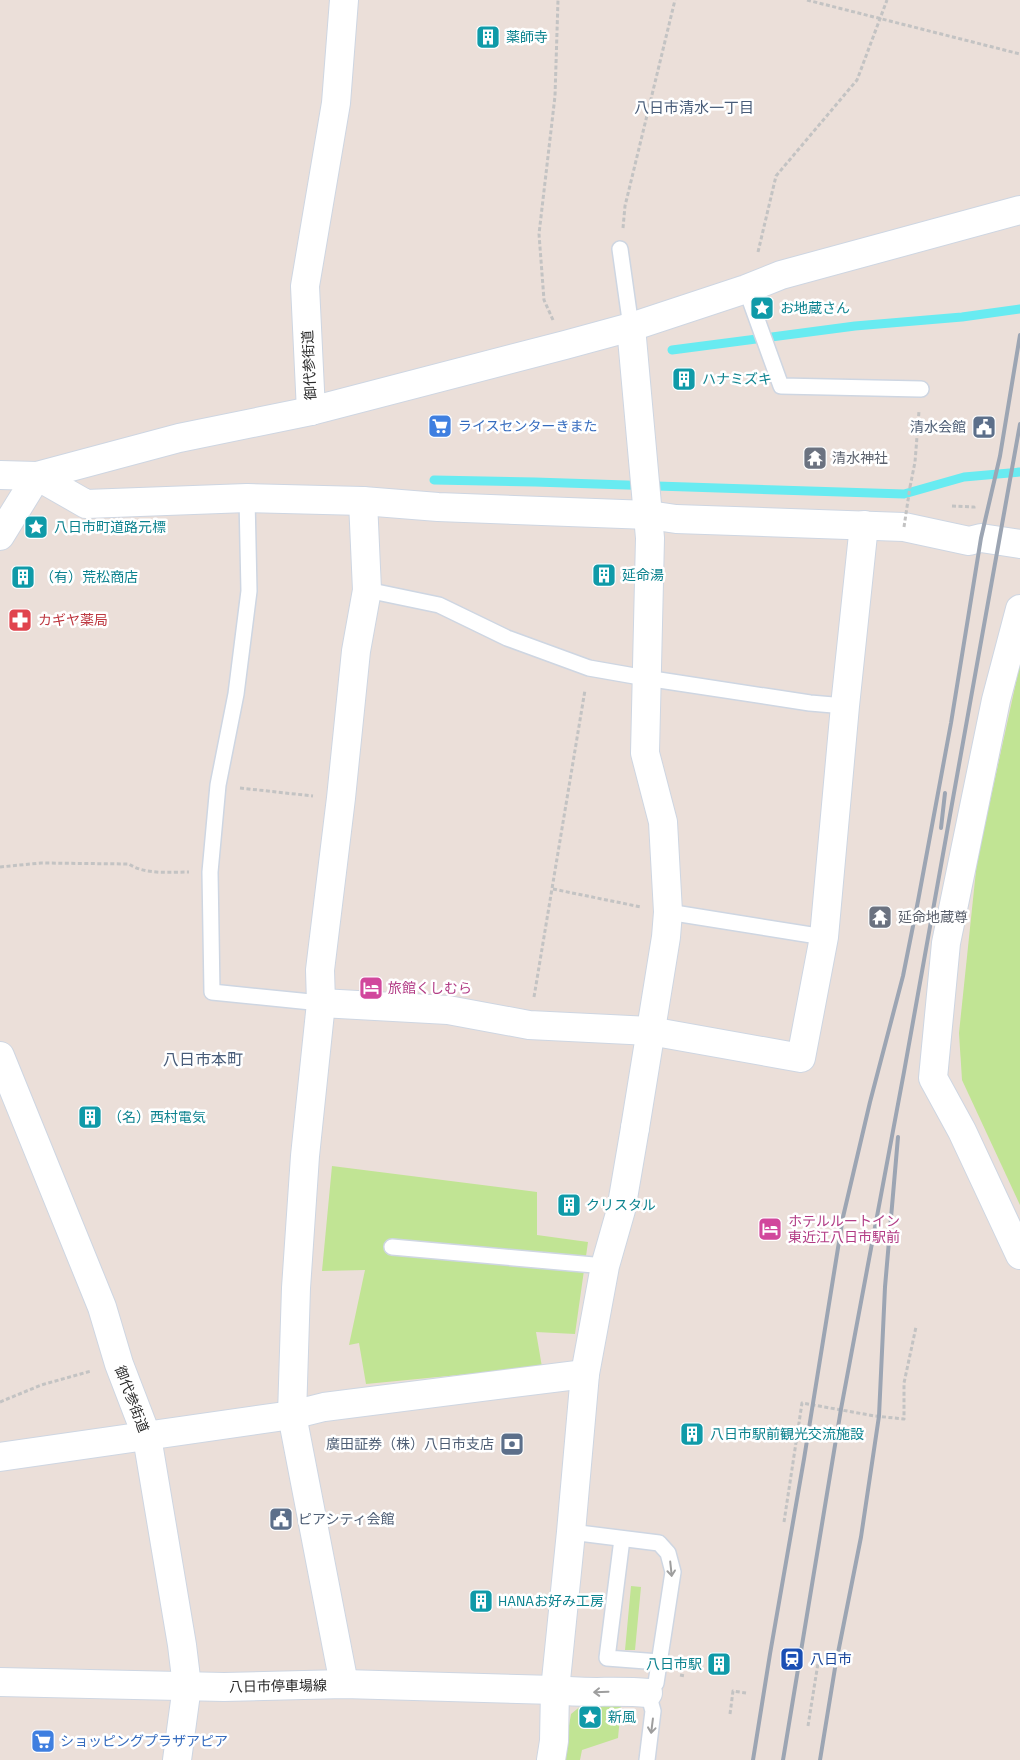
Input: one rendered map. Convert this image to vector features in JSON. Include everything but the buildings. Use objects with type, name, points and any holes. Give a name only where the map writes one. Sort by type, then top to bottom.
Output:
[{"type":"street","name":"御代参街道","points":[[37,476],[179,438],[311,411],[305,286],[336,103],[344,0]]},
{"type":"street","points":[[311,411],[565,346],[631,327],[746,289],[781,275],[1020,210]]},
{"type":"street","points":[[551,1760],[554,1741],[555,1690],[585,1374],[605,1266],[621,1210],[666,937],[668,912],[664,822],[645,753],[650,538],[631,327]]},
{"type":"street","points":[[0,476],[37,476],[86,504],[247,498],[363,501],[438,507],[648,515],[676,519],[904,527],[969,541],[981,538],[1020,544]]},
{"type":"street","points":[[0,536],[37,476]]},
{"type":"street","points":[[344,1684],[292,1415],[296,1288],[305,1156],[321,1002],[320,970],[341,798],[356,650],[367,590],[363,501]]},
{"type":"street","points":[[321,1002],[448,1010],[529,1025],[650,1031],[801,1058],[824,937],[864,525]]},
{"type":"street","points":[[1020,609],[996,700],[946,943],[933,1078],[962,1131],[1020,1255]]},
{"type":"street","name":"御代参街道","points":[[0,1056],[102,1307],[118,1364],[147,1436],[182,1645],[187,1686],[177,1760]]},
{"type":"street","points":[[0,1457],[292,1415],[324,1407],[585,1374]]},
{"type":"street","name":"八日市停車場線","points":[[0,1682],[224,1687],[344,1684],[555,1690],[576,1693],[627,1691],[648,1693]]},
{"type":"lane","points":[[620,249],[631,327]]},
{"type":"lane","points":[[746,289],[781,386],[921,389]]},
{"type":"lane","points":[[247,498],[249,590],[236,694],[218,786],[210,872],[212,992],[321,1002]]},
{"type":"lane","points":[[367,590],[439,604],[508,638],[589,668],[810,703],[845,706]]},
{"type":"lane","points":[[668,912],[824,937]]},
{"type":"lane","points":[[392,1247],[605,1266]]},
{"type":"lane","points":[[571,1532],[659,1543],[668,1552],[673,1572],[656,1683],[648,1693],[653,1712],[646,1760]]},
{"type":"lane","points":[[622,1539],[607,1658],[659,1662]]},
{"type":"path","points":[[558,0],[555,96],[539,234],[544,300],[565,346]]},
{"type":"path","points":[[620,249],[625,206],[675,0]]},
{"type":"path","points":[[807,0],[1020,54]]},
{"type":"path","points":[[781,275],[757,258],[776,176],[856,80],[887,0]]},
{"type":"path","points":[[904,527],[915,462],[921,389]]},
{"type":"path","points":[[529,1025],[589,668]]},
{"type":"path","points":[[218,786],[341,798]]},
{"type":"path","points":[[0,867],[42,864],[129,864],[136,869],[156,871],[210,872]]},
{"type":"path","points":[[553,890],[668,912]]},
{"type":"path","points":[[784,1522],[802,1403],[861,1415],[904,1418],[904,1383],[916,1327]]},
{"type":"path","points":[[0,1402],[41,1385],[118,1364]]},
{"type":"path","points":[[808,1726],[818,1663]]},
{"type":"path","points":[[680,1675],[686,1676]]},
{"type":"path","points":[[730,1714],[733,1691],[746,1693]]},
{"type":"green space","points":[[1020,664],[1020,1205],[962,1080],[959,1033],[977,861]]},
{"type":"green space","points":[[332,1166],[537,1192],[537,1235],[588,1242],[575,1334],[536,1332],[542,1367],[366,1384],[359,1343],[349,1345],[365,1270],[322,1271]]},
{"type":"green space","points":[[631,1586],[641,1587],[635,1650],[625,1650]]},
{"type":"green space","points":[[582,1705],[621,1706],[618,1738],[582,1750],[580,1760],[563,1760],[571,1714]]},
{"type":"waterway","points":[[672,350],[855,326],[962,317],[1020,309]]},
{"type":"waterway","points":[[434,480],[904,494],[964,477],[1020,472]]},
{"type":"railway","points":[[753,1760],[843,1217],[870,1102],[903,976],[951,723],[981,538],[1000,456],[1020,335]]},
{"type":"railway","points":[[783,1760],[841,1409],[904,1072],[1020,424]]},
{"type":"railway","points":[[941,828],[945,793]]},
{"type":"railway","points":[[820,1760],[835,1668],[861,1537],[879,1416],[885,1287],[898,1137]]},
{"type":"place","name":"薬師寺","points":[[488,37]]},
{"type":"place","name":"お地蔵さん","points":[[762,308]]},
{"type":"place","name":"ハナミズキ","points":[[684,379]]},
{"type":"place","name":"ライスセンターきまた","points":[[440,426]]},
{"type":"place","name":"清水会館","points":[[984,427]]},
{"type":"place","name":"清水神社","points":[[815,458]]},
{"type":"place","name":"八日市町道路元標","points":[[36,527]]},
{"type":"place","name":"延命湯","points":[[604,575]]},
{"type":"place","name":"（有）荒松商店","points":[[23,577]]},
{"type":"place","name":"カギヤ薬局","points":[[20,620]]},
{"type":"place","name":"延命地蔵尊","points":[[880,917]]},
{"type":"place","name":"旅館くしむら","points":[[371,988]]},
{"type":"place","name":"（名）西村電気","points":[[90,1117]]},
{"type":"place","name":"クリスタル","points":[[569,1205]]},
{"type":"place","name":"ホテルルートイン 東近江八日市駅前","points":[[770,1229]]},
{"type":"place","name":"八日市駅前観光交流施設","points":[[692,1434]]},
{"type":"place","name":"廣田証券（株）八日市支店","points":[[512,1444]]},
{"type":"place","name":"ピアシティ会館","points":[[281,1519]]},
{"type":"place","name":"HANAお好み工房","points":[[481,1601]]},
{"type":"place","name":"八日市","points":[[792,1659]]},
{"type":"place","name":"八日市駅","points":[[719,1664]]},
{"type":"place","name":"新風","points":[[590,1717]]},
{"type":"place","name":"ショッピングプラザアピア","points":[[43,1741]]},
{"type":"district","name":"八日市清水一丁目","points":[[694,108]]},
{"type":"district","name":"八日市本町","points":[[203,1059]]}]
